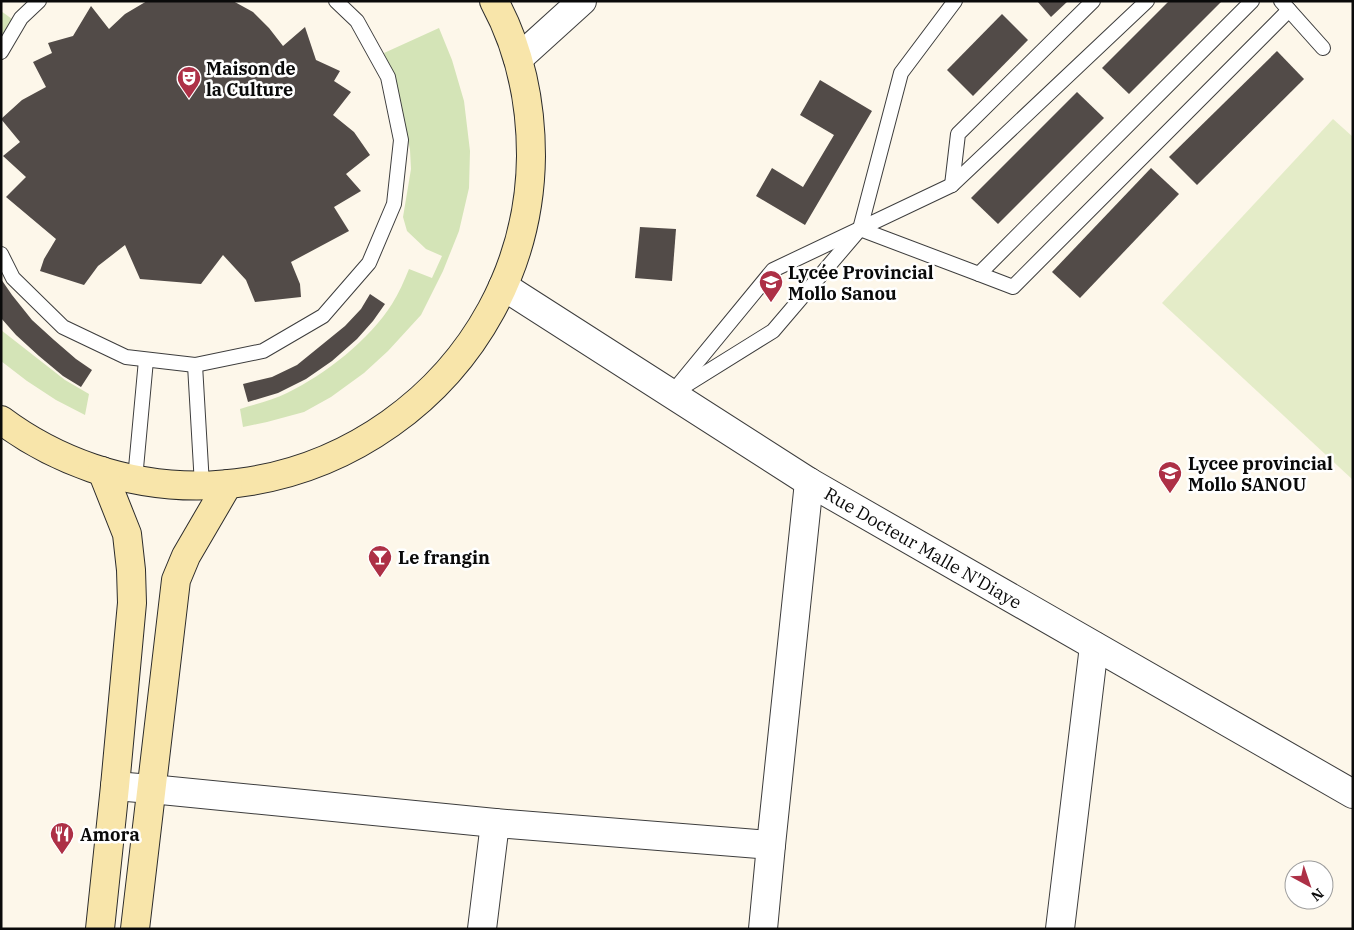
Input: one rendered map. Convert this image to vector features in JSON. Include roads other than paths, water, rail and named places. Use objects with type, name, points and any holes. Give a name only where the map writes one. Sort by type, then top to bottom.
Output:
[{"type":"main road","points":[[1,420],[27,438],[76,462],[135,479],[177,485],[215,484],[273,477],[316,464],[358,444],[397,419],[431,389],[462,355],[483,324],[504,286],[518,246],[529,193],[531,139],[524,85],[518,59],[509,33],[494,1]]},
{"type":"main road","points":[[100,929],[116,786],[132,603],[131,570],[126,534],[102,471]]},
{"type":"main road","points":[[135,929],[176,580],[215,484]]},
{"type":"street","points":[[518,59],[582,1]]},
{"type":"street","name":"Rue Docteur Malle N'Diaye","points":[[504,286],[809,482],[1353,794]]},
{"type":"street","points":[[763,929],[809,482]]},
{"type":"street","points":[[1060,929],[1094,646]]},
{"type":"street","points":[[116,786],[495,823],[771,845]]},
{"type":"street","points":[[482,929],[495,823]]},
{"type":"lane","points":[[1,52],[21,18],[39,1]]},
{"type":"lane","points":[[1,254],[13,278],[63,327],[126,357],[195,366],[263,351],[324,316],[369,263],[394,204],[401,140],[388,77],[357,21],[336,1]]},
{"type":"lane","points":[[671,394],[773,330],[860,229],[901,73],[955,1]]},
{"type":"lane","points":[[952,185],[958,134],[1093,1]]},
{"type":"lane","points":[[671,394],[773,270],[952,185],[1147,1]]},
{"type":"lane","points":[[979,274],[1252,1]]},
{"type":"lane","points":[[860,229],[1013,287],[1285,6],[1323,48]]},
{"type":"lane","points":[[135,479],[146,360]]},
{"type":"lane","points":[[195,366],[215,484]]},
{"type":"place","name":"Maison de la Culture","points":[[189,99]]},
{"type":"place","name":"Lycée Provincial Mollo Sanou","points":[[771,303]]},
{"type":"place","name":"Lycee provincial Mollo SANOU","points":[[1170,494]]},
{"type":"place","name":"Le frangin","points":[[380,578]]},
{"type":"place","name":"Amora","points":[[62,855]]}]
